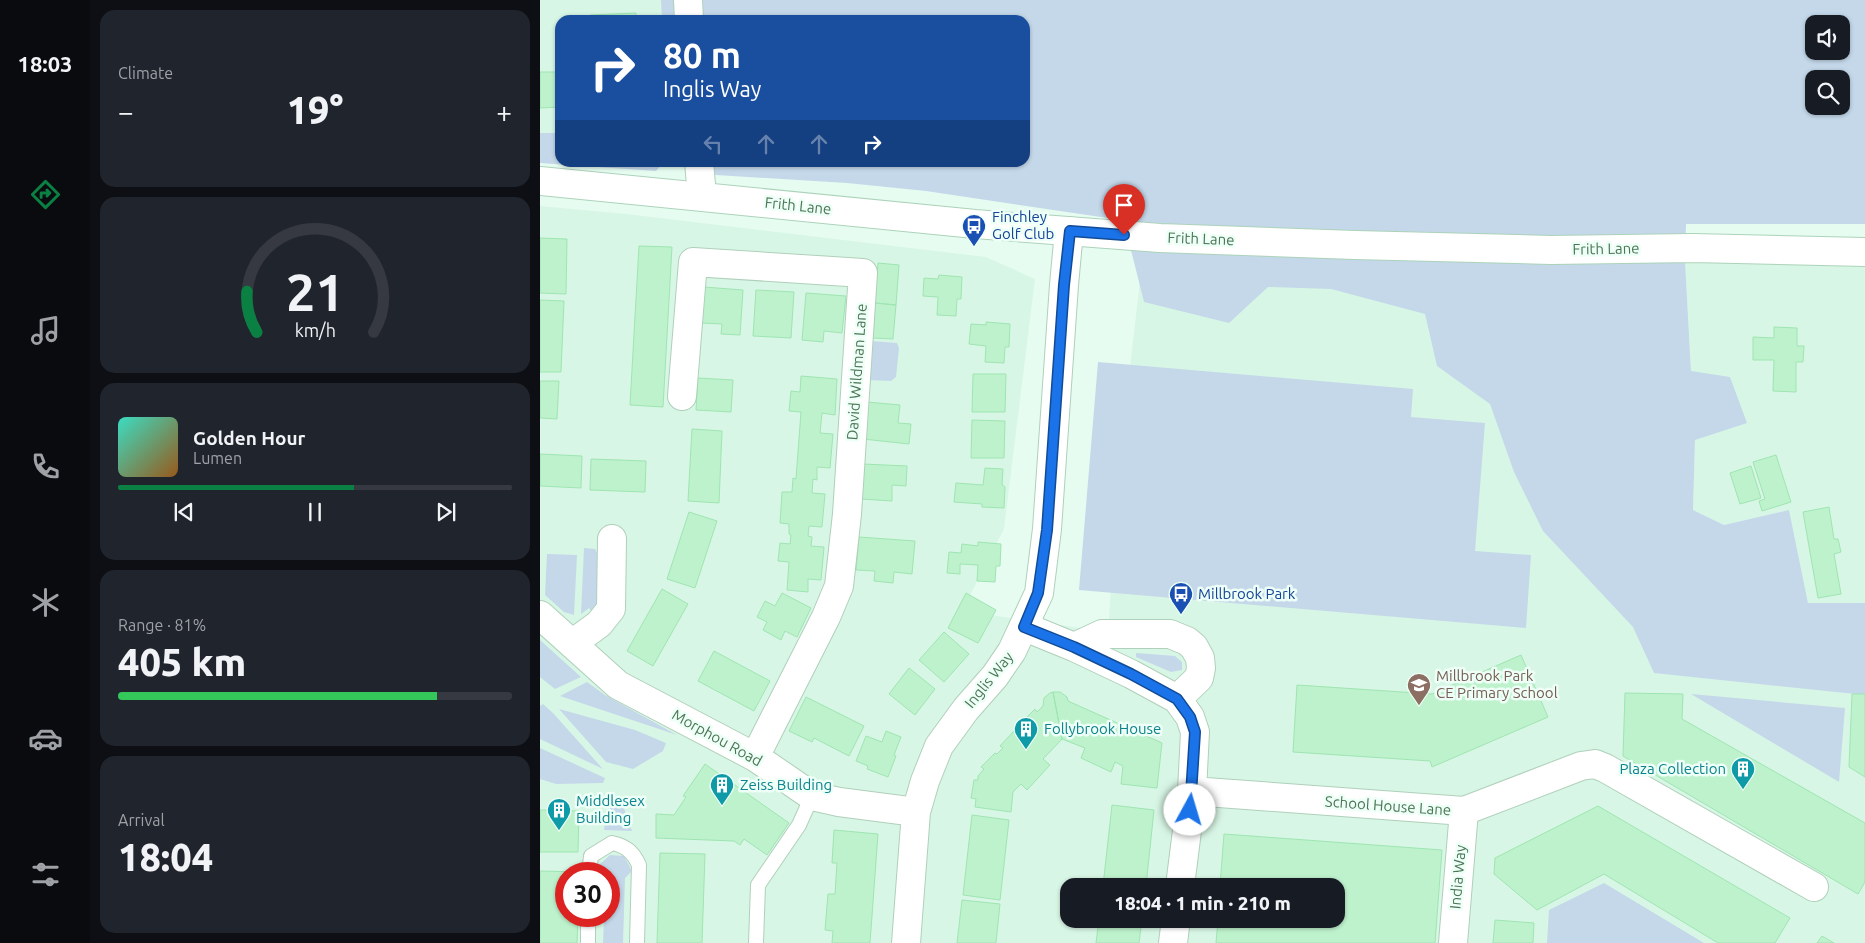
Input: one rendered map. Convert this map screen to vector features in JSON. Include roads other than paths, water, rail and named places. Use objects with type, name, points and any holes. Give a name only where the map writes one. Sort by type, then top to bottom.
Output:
[{"type":"street","points":[[688,0],[689,15]]},
{"type":"street","points":[[699,167],[702,196]]},
{"type":"street","name":"Frith Lane","points":[[540,181],[975,224],[1160,238],[1355,246],[1551,250],[1693,248],[1865,252]]},
{"type":"street","name":"Inglis Way","points":[[906,943],[916,812],[925,781],[939,746],[1012,652],[1038,593],[1047,530],[1064,285],[1070,231]]},
{"type":"street","name":"David Wildman Lane","points":[[682,396],[692,262],[863,273],[847,514],[839,586],[826,617],[755,758]]},
{"type":"street","points":[[573,643],[599,624],[611,609],[612,539]]},
{"type":"street","name":"Morphou Road","points":[[540,614],[618,685],[755,758],[812,796],[839,802],[916,812]]},
{"type":"street","points":[[1024,627],[1074,647],[1131,674],[1177,699],[1190,717],[1195,732],[1192,791],[1181,878]]},
{"type":"street","points":[[1074,647],[1102,634],[1170,634],[1187,641],[1194,647],[1200,658],[1201,668],[1199,678],[1177,699]]},
{"type":"street","name":"School House Lane","points":[[1192,791],[1464,811],[1581,766],[1595,764],[1814,887]]},
{"type":"street","name":"India Way","points":[[1453,943],[1464,811]]},
{"type":"street","points":[[1172,943],[1174,928]]},
{"type":"lane","points":[[756,943],[758,885],[799,826],[812,796]]},
{"type":"lane","points":[[590,862],[591,856],[612,843],[623,846],[635,856],[639,864],[637,943]]},
{"type":"lane","points":[[588,927],[588,943]]},
{"type":"place","name":"Finchley Golf Club","points":[[974,247]]},
{"type":"place","name":"Millbrook Park","points":[[1181,615]]},
{"type":"place","name":"Millbrook Park CE Primary School","points":[[1419,706]]},
{"type":"place","name":"Follybrook House","points":[[1026,750]]},
{"type":"place","name":"Plaza Collection","points":[[1743,790]]},
{"type":"place","name":"Zeiss Building","points":[[722,806]]},
{"type":"place","name":"Middlesex Building","points":[[559,831]]}]
